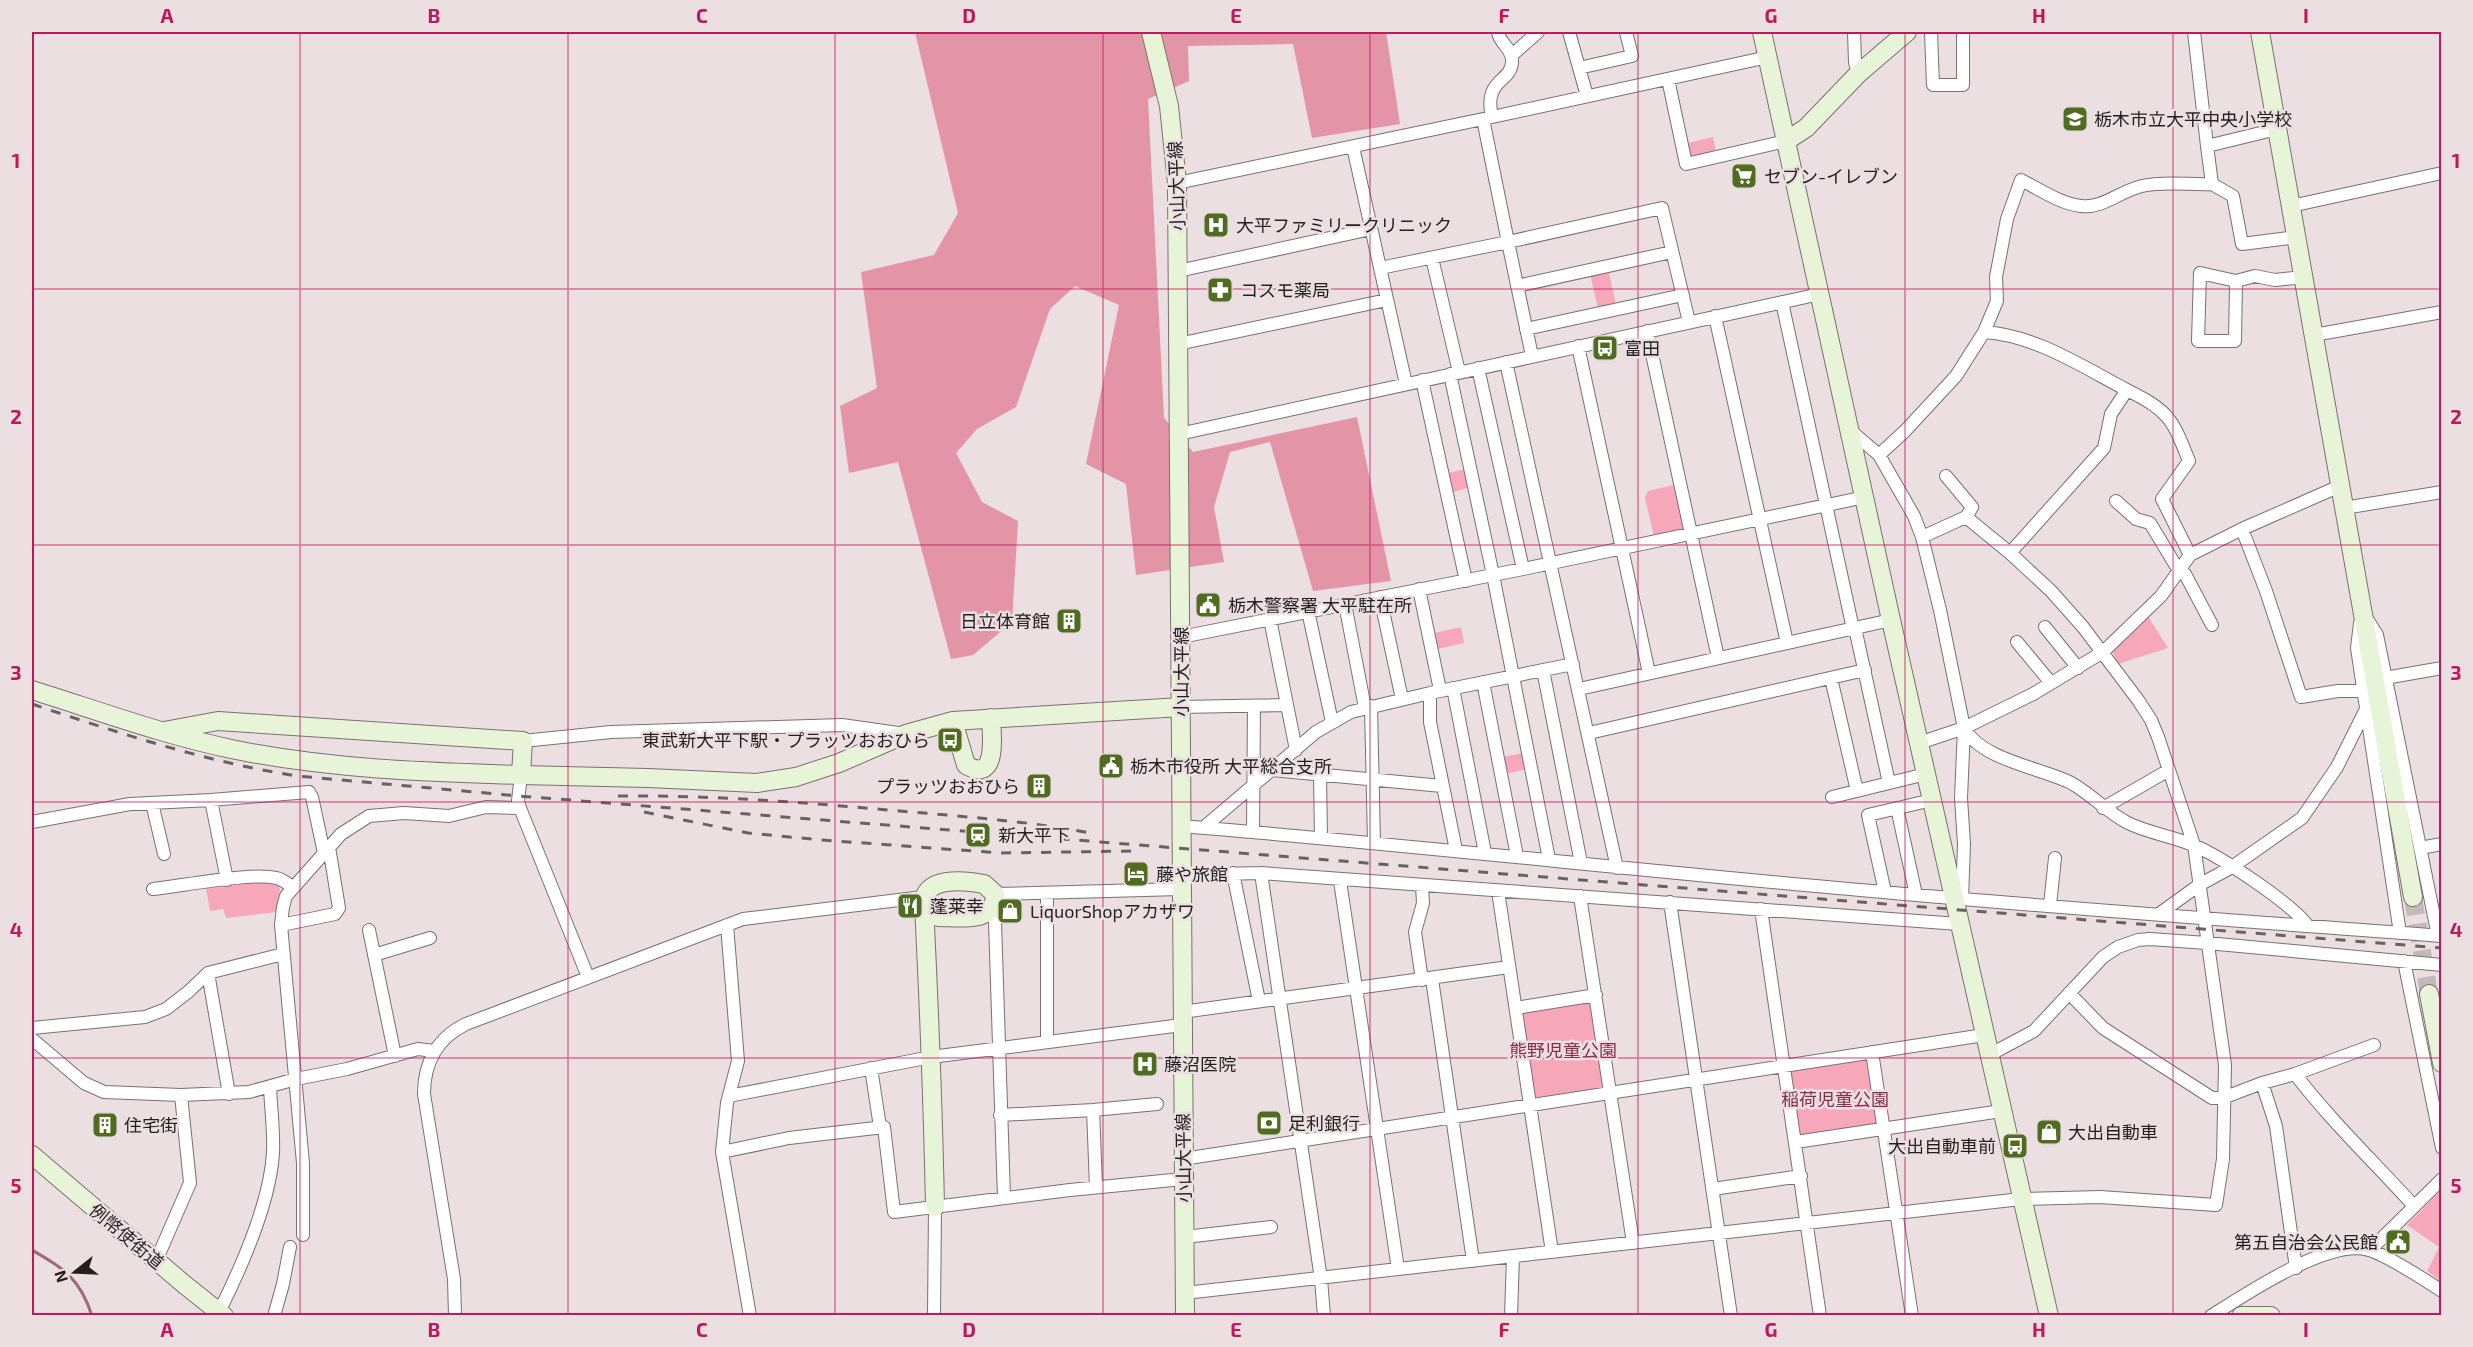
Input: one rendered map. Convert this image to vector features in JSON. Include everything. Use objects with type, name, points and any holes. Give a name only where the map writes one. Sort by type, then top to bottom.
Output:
[{"type":"street","name":"小山大平線","points":[[1151,32],[1169,106],[1177,183],[1185,1316]]},
{"type":"street","points":[[1497,32],[1498,37],[1512,55],[1512,67],[1493,88],[1488,102],[1488,118],[1508,242],[1532,356]]},
{"type":"street","points":[[1512,55],[1538,32]]},
{"type":"street","points":[[1569,32],[1587,96]]},
{"type":"street","points":[[1579,68],[1632,56],[1626,32]]},
{"type":"street","points":[[1762,32],[1891,620],[1932,800],[1958,898]]},
{"type":"street","points":[[1854,32],[1855,62],[1858,74]]},
{"type":"street","points":[[1668,79],[1686,164],[1786,141],[1806,128],[1858,74],[1907,32]]},
{"type":"street","points":[[1931,32],[1933,85],[1963,85],[1964,32]]},
{"type":"street","points":[[2194,32],[2212,184]]},
{"type":"street","points":[[2260,32],[2413,897]]},
{"type":"street","points":[[1177,183],[1767,57]]},
{"type":"street","points":[[2207,146],[2277,129]]},
{"type":"street","points":[[1353,147],[1406,384]]},
{"type":"street","points":[[2291,206],[2442,173]]},
{"type":"street","points":[[1879,455],[1905,431],[1956,376],[1984,332],[1997,301],[1996,277],[2007,219],[2021,180],[2064,201],[2081,206],[2101,204],[2122,191],[2145,185],[2212,184],[2233,196],[2242,244],[2297,237]]},
{"type":"street","points":[[1380,268],[1662,208],[1689,322]]},
{"type":"street","points":[[1178,271],[1371,229]]},
{"type":"street","points":[[1517,286],[1672,252]]},
{"type":"street","points":[[1432,258],[1549,859]]},
{"type":"street","points":[[2236,281],[2235,341],[2198,341],[2200,273],[2236,281],[2255,276],[2275,280],[2304,278]]},
{"type":"street","points":[[1179,434],[1820,294]]},
{"type":"street","points":[[1526,329],[1683,295]]},
{"type":"street","points":[[1178,344],[1387,300]]},
{"type":"street","points":[[1782,302],[1889,783]]},
{"type":"street","points":[[2314,335],[2442,312]]},
{"type":"street","points":[[1715,316],[1758,520],[1787,643]]},
{"type":"street","points":[[1647,331],[1718,658]]},
{"type":"street","points":[[1984,332],[2001,333],[2061,355],[2155,404],[2174,425],[2189,460],[2162,499],[2190,555]]},
{"type":"street","points":[[1578,346],[1648,673]]},
{"type":"street","points":[[1506,362],[1617,868]]},
{"type":"street","points":[[1478,368],[1522,569]]},
{"type":"street","points":[[1422,380],[1466,581]]},
{"type":"street","points":[[2010,553],[2104,448],[2111,414],[2127,390]]},
{"type":"street","points":[[1851,430],[1879,455],[1914,516],[1922,537],[1940,610],[1964,728],[1961,798],[1964,844],[1958,898],[1959,924],[2049,1316]]},
{"type":"street","points":[[1922,537],[1966,518],[1972,507],[1946,476]]},
{"type":"street","points":[[1919,743],[1964,728],[2051,683],[2103,652],[2141,617],[2179,572],[2190,555],[2242,529],[2340,486]]},
{"type":"street","points":[[2344,508],[2442,492]]},
{"type":"street","points":[[1181,637],[1466,581],[1865,497]]},
{"type":"street","points":[[2116,501],[2136,519],[2150,523],[2179,572],[2185,574],[2212,625]]},
{"type":"street","points":[[1185,1293],[2021,1199],[2100,1197],[2216,1205],[2223,1159],[2225,1065],[2194,845],[2151,720],[2103,652],[2051,591],[2010,553],[1966,518]]},
{"type":"street","points":[[2242,529],[2266,591],[2301,697],[2338,691],[2364,691]]},
{"type":"street","points":[[1419,590],[1435,692],[1430,722],[1456,850]]},
{"type":"street","points":[[1380,597],[1402,699]]},
{"type":"street","points":[[1345,604],[1368,707],[1374,781],[1374,843]]},
{"type":"street","points":[[1181,826],[1456,850],[1617,868],[1916,895],[2440,936],[2377,635],[2361,610]]},
{"type":"street","points":[[2361,610],[2357,648],[2400,933]]},
{"type":"street","points":[[1308,611],[1332,722]]},
{"type":"street","points":[[1270,619],[1296,750]]},
{"type":"street","points":[[1579,689],[1891,620]]},
{"type":"street","points":[[2045,627],[2078,668]]},
{"type":"street","points":[[2017,642],[2051,683]]},
{"type":"street","points":[[1203,828],[1332,722],[1368,707],[1573,664]]},
{"type":"street","points":[[2385,678],[2442,668]]},
{"type":"street","points":[[1543,670],[1581,863]]},
{"type":"street","points":[[1588,733],[1865,670]]},
{"type":"street","points":[[1831,678],[1857,791]]},
{"type":"street","points":[[1483,682],[1517,856]]},
{"type":"street","points":[[1453,688],[1485,853]]},
{"type":"street","points":[[32,690],[164,731],[236,750],[322,764],[430,773],[757,783],[807,774],[906,734],[952,721],[1181,707],[1286,705]]},
{"type":"street","points":[[1253,832],[1254,706]]},
{"type":"street","points":[[2158,914],[2199,885],[2232,867],[2302,818],[2337,767],[2366,709]]},
{"type":"street","points":[[952,721],[966,765],[972,768],[982,768],[989,762],[992,753],[991,718]]},
{"type":"street","points":[[164,731],[218,721],[522,741],[611,732],[842,725],[906,734]]},
{"type":"street","points":[[1964,728],[1968,736],[1999,757],[2070,782],[2103,808],[2129,823],[2194,845],[2232,867],[2300,914],[2308,926]]},
{"type":"street","points":[[522,741],[518,801],[588,977]]},
{"type":"street","points":[[1272,770],[1442,786]]},
{"type":"street","points":[[2103,808],[2169,770]]},
{"type":"street","points":[[1832,797],[1926,774]]},
{"type":"street","points":[[1320,775],[1321,838]]},
{"type":"street","points":[[32,822],[130,804],[309,792],[326,850],[339,908],[335,914],[281,925]]},
{"type":"street","points":[[211,800],[227,880]]},
{"type":"street","points":[[1885,892],[1868,815],[1932,800]]},
{"type":"street","points":[[152,803],[164,854]]},
{"type":"street","points":[[303,1235],[303,1163],[281,925],[283,907],[292,887],[341,834],[369,816],[404,813],[449,816],[486,807],[520,808]]},
{"type":"street","points":[[1897,808],[1916,895]]},
{"type":"street","points":[[2420,848],[2442,844]]},
{"type":"street","points":[[2050,905],[2055,858]]},
{"type":"street","points":[[931,923],[982,916],[993,902],[1047,893],[1181,882],[1233,873],[1261,873],[1340,881],[1670,902],[1959,924]]},
{"type":"street","points":[[1233,873],[1259,1001]]},
{"type":"street","points":[[1261,873],[1321,1279],[1324,1316]]},
{"type":"street","points":[[153,889],[273,877],[292,887]]},
{"type":"street","points":[[1340,881],[1398,1269]]},
{"type":"street","points":[[934,1316],[935,1208],[931,1057],[931,923],[923,901],[927,890],[938,883],[984,884],[993,902],[996,922],[1004,1198]]},
{"type":"street","points":[[1422,886],[1422,903],[1415,932],[1427,979],[1453,1118],[1473,1261]]},
{"type":"street","points":[[1498,891],[1552,1252]]},
{"type":"street","points":[[1047,893],[1047,1042]]},
{"type":"street","points":[[1580,896],[1633,1243]]},
{"type":"street","points":[[455,1316],[454,1279],[424,1094],[427,1066],[434,1051],[454,1030],[588,977],[743,920],[923,901]]},
{"type":"street","points":[[1670,902],[1731,1316]]},
{"type":"street","points":[[1761,909],[1820,1316]]},
{"type":"street","points":[[727,925],[738,1061],[729,1096],[722,1152],[750,1316]]},
{"type":"street","points":[[369,930],[395,1056]]},
{"type":"street","points":[[374,955],[430,938]]},
{"type":"street","points":[[1989,1055],[2034,1031],[2103,957],[2129,943],[2151,939],[2442,965]]},
{"type":"street","points":[[32,1028],[145,1017],[166,1009],[208,973],[283,954]]},
{"type":"street","points":[[2404,961],[2442,1148]]},
{"type":"street","points":[[729,1096],[931,1057],[1047,1042],[1182,1019],[1259,1001],[1509,967]]},
{"type":"street","points":[[208,973],[229,1094]]},
{"type":"street","points":[[2069,993],[2103,1028],[2212,1098],[2223,1098],[2374,1046]]},
{"type":"street","points":[[2429,994],[2442,1063]]},
{"type":"street","points":[[1516,1008],[1596,995]]},
{"type":"street","points":[[1183,1159],[1984,1035]]},
{"type":"street","points":[[32,1039],[84,1083],[104,1092],[181,1095],[229,1094],[270,1088],[296,1079],[347,1070],[418,1049],[434,1051]]},
{"type":"street","points":[[1872,1052],[1912,1316]]},
{"type":"street","points":[[871,1068],[880,1127]]},
{"type":"street","points":[[2295,1074],[2335,1122],[2348,1133],[2414,1206]]},
{"type":"street","points":[[2262,1083],[2276,1126],[2296,1268]]},
{"type":"street","points":[[222,1313],[261,1208],[270,1173],[273,1154],[270,1088]]},
{"type":"street","points":[[156,1261],[190,1183],[181,1095]]},
{"type":"street","points":[[1000,1115],[1157,1104]]},
{"type":"street","points":[[1093,1110],[1096,1187]]},
{"type":"street","points":[[1796,1142],[2001,1111]]},
{"type":"street","points":[[722,1152],[789,1138],[884,1127],[894,1212],[1096,1187],[1183,1179]]},
{"type":"street","name":"例幣使街道","points":[[32,1155],[156,1261],[222,1313]]},
{"type":"street","points":[[1713,1189],[1801,1176]]},
{"type":"street","points":[[2370,1250],[2442,1179]]},
{"type":"street","points":[[1185,1237],[1271,1227]]},
{"type":"street","points":[[274,1316],[284,1284],[290,1247]]},
{"type":"street","points":[[2211,1316],[2296,1268],[2339,1249],[2370,1250],[2442,1291]]},
{"type":"street","points":[[1511,1316],[1513,1257]]},
{"type":"street","points":[[2241,1316],[2271,1316]]},
{"type":"green space","points":[[1713,137],[1716,151],[1691,157],[1688,143]]},
{"type":"green space","points":[[1608,269],[1616,304],[1598,308],[1590,274]]},
{"type":"green space","points":[[1466,469],[1471,487],[1453,492],[1448,473]]},
{"type":"green space","points":[[1678,484],[1685,529],[1654,536],[1645,498],[1648,491]]},
{"type":"green space","points":[[2147,615],[2168,648],[2118,664],[2111,648]]},
{"type":"green space","points":[[1461,627],[1464,643],[1438,649],[1434,633]]},
{"type":"green space","points":[[1524,753],[1527,769],[1505,774],[1502,757]]},
{"type":"green space","points":[[265,882],[277,883],[280,889],[276,912],[226,918],[223,909],[210,911],[206,888]]},
{"type":"green space","name":"熊野児童公園","points":[[1591,1000],[1606,1089],[1541,1100],[1535,1097],[1521,1011]]},
{"type":"green space","name":"稲荷児童公園","points":[[1868,1059],[1878,1127],[1801,1138],[1791,1071]]},
{"type":"green space","points":[[2441,1190],[2441,1281],[2427,1271],[2439,1247],[2407,1225]]},
{"type":"shaded area","points":[[915,32],[1386,32],[1400,124],[1312,138],[1293,44],[1188,46],[1189,81],[1148,99],[1164,418],[1193,452],[1357,417],[1391,581],[1313,591],[1270,442],[1230,452],[1214,507],[1224,562],[1136,575],[1126,484],[1086,464],[1119,305],[1075,286],[1050,309],[1016,407],[977,429],[956,453],[982,502],[1018,521],[1012,622],[973,655],[951,659],[898,462],[849,473],[840,406],[877,388],[861,272],[934,255],[958,213]]},
{"type":"waterway","points":[[32,1250],[70,1276],[82,1292],[92,1316]]},
{"type":"tunnel","points":[[2413,897],[2429,994]]},
{"type":"railway","points":[[32,704],[196,755],[297,776],[519,796],[2442,948]]},
{"type":"railway","points":[[618,796],[720,798],[821,804],[992,819],[1096,834]]},
{"type":"railway","points":[[644,812],[748,833],[822,840],[1001,853],[1133,851]]},
{"type":"place","name":"栃木市立大平中央小学校","points":[[2075,119]]},
{"type":"place","name":"セブン-イレブン","points":[[1744,176]]},
{"type":"place","name":"大平ファミリークリニック","points":[[1216,225]]},
{"type":"place","name":"コスモ薬局","points":[[1220,290]]},
{"type":"place","name":"富田","points":[[1605,348]]},
{"type":"place","name":"栃木警察署 大平駐在所","points":[[1208,605]]},
{"type":"place","name":"日立体育館","points":[[1069,621]]},
{"type":"place","name":"東武新大平下駅・プラッツおおひら","points":[[950,740]]},
{"type":"place","name":"栃木市役所 大平総合支所","points":[[1111,766]]},
{"type":"place","name":"プラッツおおひら","points":[[1039,786]]},
{"type":"place","name":"新大平下","points":[[978,835]]},
{"type":"place","name":"藤や旅館","points":[[1136,874]]},
{"type":"place","name":"蓬莱幸","points":[[910,906]]},
{"type":"place","name":"LiquorShopアカザワ","points":[[1010,911]]},
{"type":"place","name":"藤沼医院","points":[[1145,1064]]},
{"type":"place","name":"足利銀行","points":[[1269,1123]]},
{"type":"place","name":"住宅街","points":[[105,1125]]},
{"type":"place","name":"大出自動車","points":[[2049,1132]]},
{"type":"place","name":"大出自動車前","points":[[2015,1146]]},
{"type":"place","name":"第五自治会公民館","points":[[2398,1242]]}]
